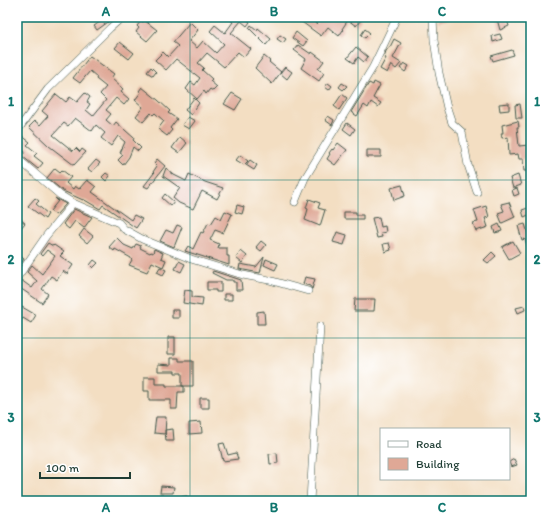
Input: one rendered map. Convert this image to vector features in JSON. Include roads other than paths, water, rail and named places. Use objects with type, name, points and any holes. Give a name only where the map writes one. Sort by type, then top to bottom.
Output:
[{"type":"street","points":[[17,131],[48,89],[110,28],[120,20],[131,17]]},
{"type":"street","points":[[296,202],[305,178],[373,67],[397,17]]},
{"type":"street","points":[[433,17],[434,40],[439,73],[447,108],[452,123],[462,132],[468,165],[477,192]]},
{"type":"street","points":[[17,158],[60,195],[73,203],[119,223],[124,229],[142,239],[191,259],[243,275],[269,280],[308,291]]},
{"type":"street","points":[[17,278],[46,236],[73,203]]},
{"type":"street","points":[[310,501],[320,326]]}]
